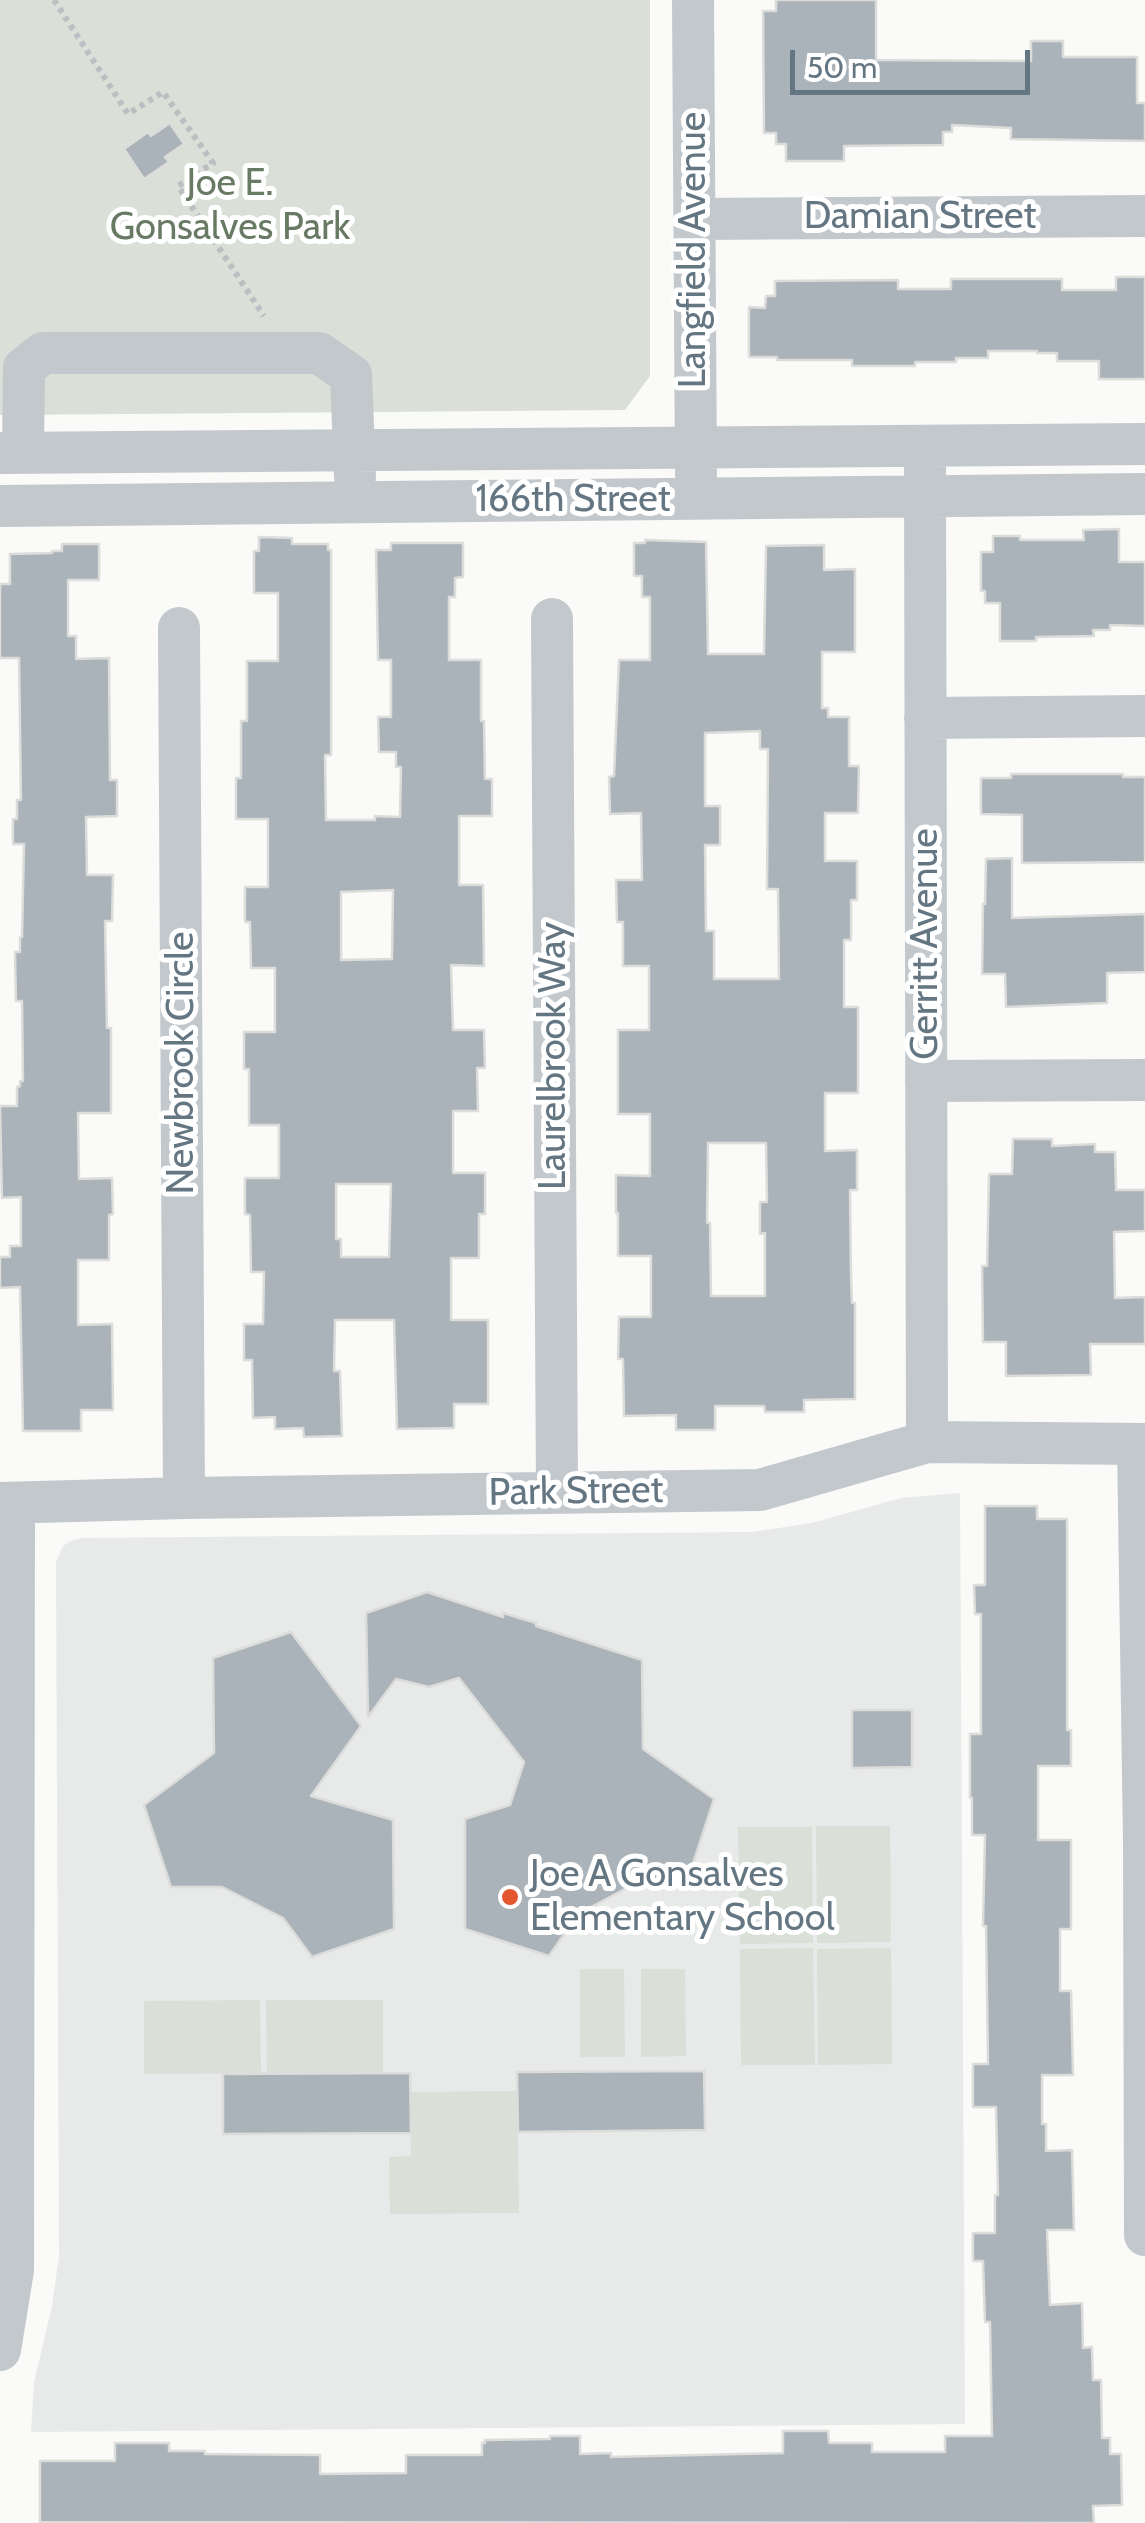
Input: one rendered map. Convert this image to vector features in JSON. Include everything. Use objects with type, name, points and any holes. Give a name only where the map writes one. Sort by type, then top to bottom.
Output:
[{"type":"street","name":"Langfield Avenue","points":[[693,0],[696,499]]},
{"type":"street","name":"Damian Street","points":[[694,219],[1145,216]]},
{"type":"street","points":[[11,453],[24,368],[43,353],[319,353],[351,375],[356,502]]},
{"type":"street","name":"166th Street","points":[[11,453],[1145,444]]},
{"type":"street","name":"Gerritt Avenue","points":[[925,446],[927,1442]]},
{"type":"street","name":"166th Street","points":[[0,506],[1145,494]]},
{"type":"street","name":"Laurelbrook Way","points":[[552,619],[556,1492]]},
{"type":"street","name":"Newbrook Circle","points":[[179,628],[184,1498]]},
{"type":"street","points":[[925,718],[1145,716]]},
{"type":"street","points":[[926,1082],[1145,1080]]},
{"type":"street","name":"Park Street","points":[[7,1503],[760,1490],[927,1442],[1142,1444]]},
{"type":"street","points":[[1142,1444],[1145,2234]]},
{"type":"street","points":[[0,2350],[13,2270],[7,1503]]},
{"type":"path","points":[[54,0],[128,114],[164,92],[213,163],[178,186],[272,328],[273,353]]},
{"type":"shaded area","name":"Joe A Gonsalves Elementary School","points":[[960,1493],[965,2424],[31,2432],[34,2382],[59,2256],[56,1562],[63,1546],[82,1538],[752,1532],[812,1523],[901,1498]]},
{"type":"green space","name":"Joe E. Gonsalves Park","points":[[0,0],[650,0],[650,376],[625,410],[0,415]]},
{"type":"green space","points":[[816,1826],[890,1826],[891,1942],[817,1943]]},
{"type":"green space","points":[[738,1827],[812,1827],[813,1943],[740,1944]]},
{"type":"green space","points":[[813,1948],[815,2065],[741,2065],[740,1949]]},
{"type":"green space","points":[[891,1948],[892,2064],[818,2065],[817,1949]]},
{"type":"green space","points":[[580,1969],[624,1969],[625,2057],[580,2057]]},
{"type":"green space","points":[[641,1969],[685,1969],[686,2056],[641,2057]]},
{"type":"green space","points":[[260,2000],[261,2073],[144,2074],[144,2001]]},
{"type":"green space","points":[[266,2000],[383,2000],[383,2073],[267,2073]]},
{"type":"green space","points":[[517,2091],[519,2213],[390,2214],[389,2157],[411,2156],[410,2092]]},
{"type":"building","points":[[776,0],[876,0],[876,60],[1031,61],[1031,41],[1063,41],[1063,57],[1137,57],[1137,103],[1145,103],[1145,141],[1011,139],[1011,128],[952,125],[952,132],[943,132],[943,145],[844,146],[844,161],[786,161],[786,144],[776,144],[776,133],[764,133],[763,11],[776,11]]},
{"type":"building","points":[[170,123],[184,144],[165,157],[169,162],[144,179],[124,149]]},
{"type":"building","points":[[1116,277],[1145,277],[1145,379],[1099,379],[1099,361],[1057,361],[1057,353],[1037,351],[988,351],[988,358],[915,362],[915,366],[852,366],[852,360],[749,357],[749,307],[765,308],[766,296],[775,296],[775,281],[898,280],[898,289],[951,289],[951,279],[1062,279],[1062,290],[1116,290]]},
{"type":"building","points":[[1119,529],[1119,562],[1145,562],[1145,626],[1110,625],[1110,630],[1093,630],[1094,636],[1000,641],[1000,603],[985,603],[985,591],[981,591],[981,552],[993,552],[993,536],[1084,540],[1083,530]]},
{"type":"building","points":[[259,537],[292,538],[292,544],[328,544],[331,550],[331,755],[325,755],[326,820],[375,820],[375,816],[400,817],[401,767],[396,767],[396,752],[379,752],[378,717],[391,717],[391,660],[378,660],[376,550],[391,550],[391,543],[463,543],[463,577],[455,578],[455,597],[449,597],[449,660],[481,660],[485,779],[492,779],[492,816],[459,816],[459,885],[483,885],[484,966],[451,965],[453,1030],[484,1030],[485,1068],[477,1068],[478,1111],[453,1111],[453,1173],[485,1173],[485,1214],[479,1214],[479,1258],[451,1258],[451,1320],[488,1320],[488,1404],[454,1404],[454,1428],[397,1429],[394,1320],[335,1320],[334,1371],[340,1371],[342,1436],[304,1437],[303,1428],[275,1429],[275,1417],[253,1418],[252,1360],[244,1360],[244,1324],[263,1324],[264,1272],[251,1272],[245,1178],[279,1178],[279,1125],[249,1125],[249,1069],[244,1069],[244,1032],[275,1032],[275,968],[251,968],[250,922],[245,922],[245,887],[268,887],[268,819],[236,819],[241,721],[247,721],[247,661],[278,661],[278,593],[254,593],[254,551],[259,551]],"holes":[[[393,890],[392,959],[341,960],[341,892]],[[336,1184],[391,1184],[389,1257],[341,1257],[341,1239],[336,1239]]]},
{"type":"building","points":[[706,542],[708,654],[764,654],[766,546],[824,545],[824,570],[855,569],[855,652],[822,652],[822,708],[828,708],[828,717],[849,717],[849,766],[859,766],[858,813],[825,813],[825,861],[857,861],[857,900],[851,900],[851,940],[844,940],[844,1007],[858,1007],[858,1093],[825,1093],[825,1151],[857,1150],[857,1190],[850,1190],[855,1399],[804,1400],[804,1412],[765,1412],[764,1406],[715,1406],[715,1430],[676,1430],[676,1415],[624,1416],[623,1359],[618,1359],[619,1317],[651,1317],[651,1256],[618,1256],[616,1213],[616,1175],[650,1176],[650,1114],[618,1114],[618,1030],[649,1030],[649,966],[623,966],[623,922],[617,922],[616,880],[642,880],[641,813],[610,814],[609,777],[614,776],[619,660],[650,660],[650,597],[642,597],[642,576],[634,576],[634,543]],"holes":[[[760,731],[760,749],[768,749],[767,889],[778,889],[779,979],[714,979],[714,931],[706,931],[705,845],[720,845],[720,806],[705,806],[705,733]],[[708,1143],[766,1143],[767,1202],[760,1202],[760,1234],[765,1233],[765,1296],[711,1296]]]},
{"type":"building","points":[[62,544],[99,544],[99,580],[68,580],[68,636],[76,636],[76,659],[109,658],[110,780],[117,780],[117,816],[86,817],[87,875],[113,875],[112,921],[105,921],[111,1113],[78,1113],[79,1179],[112,1178],[109,1260],[78,1260],[78,1325],[112,1324],[113,1410],[81,1410],[81,1431],[23,1431],[20,1287],[0,1288],[0,1257],[10,1257],[10,1246],[21,1246],[21,1197],[2,1198],[0,1106],[17,1106],[17,1087],[23,1081],[22,1001],[16,1001],[15,952],[20,952],[22,937],[24,844],[13,844],[13,819],[17,819],[17,800],[21,800],[19,658],[0,658],[0,584],[10,584],[10,554],[52,553],[62,551]]},
{"type":"building","points":[[1011,774],[1145,777],[1145,862],[1022,863],[1022,815],[981,814],[981,778],[1011,778]]},
{"type":"building","points":[[1012,858],[1012,918],[1145,914],[1145,972],[1107,973],[1107,1003],[1006,1007],[1005,974],[982,974],[983,904],[986,859]]},
{"type":"building","points":[[1013,1139],[1052,1139],[1052,1146],[1095,1144],[1095,1152],[1115,1152],[1116,1190],[1145,1190],[1145,1231],[1114,1232],[1115,1298],[1145,1297],[1145,1344],[1090,1344],[1091,1375],[1006,1376],[1006,1342],[983,1342],[982,1266],[987,1266],[989,1174],[1012,1174]]},
{"type":"building","points":[[985,1506],[1037,1506],[1037,1519],[1067,1519],[1067,1730],[1071,1730],[1071,1766],[1038,1766],[1038,1840],[1071,1840],[1071,1929],[1060,1929],[1060,1991],[1071,1991],[1073,2075],[1042,2075],[1042,2124],[1046,2124],[1046,2151],[1072,2150],[1074,2230],[1047,2230],[1050,2305],[1082,2303],[1083,2348],[1092,2347],[1093,2380],[1101,2380],[1102,2438],[1110,2438],[1110,2454],[1121,2454],[1122,2505],[1093,2506],[1094,2523],[40,2522],[40,2461],[115,2461],[115,2443],[169,2443],[169,2451],[205,2454],[320,2455],[320,2474],[406,2473],[406,2455],[482,2455],[485,2440],[550,2436],[580,2436],[580,2454],[611,2453],[611,2457],[783,2453],[783,2431],[828,2431],[829,2443],[872,2443],[872,2452],[945,2452],[945,2436],[992,2436],[990,2322],[985,2322],[983,2261],[973,2261],[973,2233],[995,2233],[998,2195],[996,2107],[973,2107],[973,2064],[988,2064],[983,1926],[985,1835],[972,1835],[970,1798],[970,1734],[981,1734],[981,1614],[975,1614],[974,1585],[985,1585]]},
{"type":"building","points":[[427,1592],[503,1617],[503,1613],[536,1623],[642,1660],[643,1749],[714,1799],[687,1882],[636,1883],[578,1914],[549,1956],[465,1929],[465,1819],[510,1805],[524,1762],[459,1678],[429,1687],[396,1679],[368,1717],[366,1613]]},
{"type":"building","points":[[291,1632],[361,1726],[311,1796],[393,1820],[394,1929],[312,1957],[283,1918],[222,1887],[171,1887],[144,1805],[214,1753],[213,1658]]},
{"type":"building","points":[[852,1710],[912,1710],[912,1767],[852,1768]]},
{"type":"building","points":[[704,2071],[705,2130],[518,2132],[517,2072]]},
{"type":"building","points":[[410,2073],[411,2133],[223,2134],[223,2074]]},
{"type":"place","name":"Joe A Gonsalves Elementary School","points":[[510,1897]]}]
